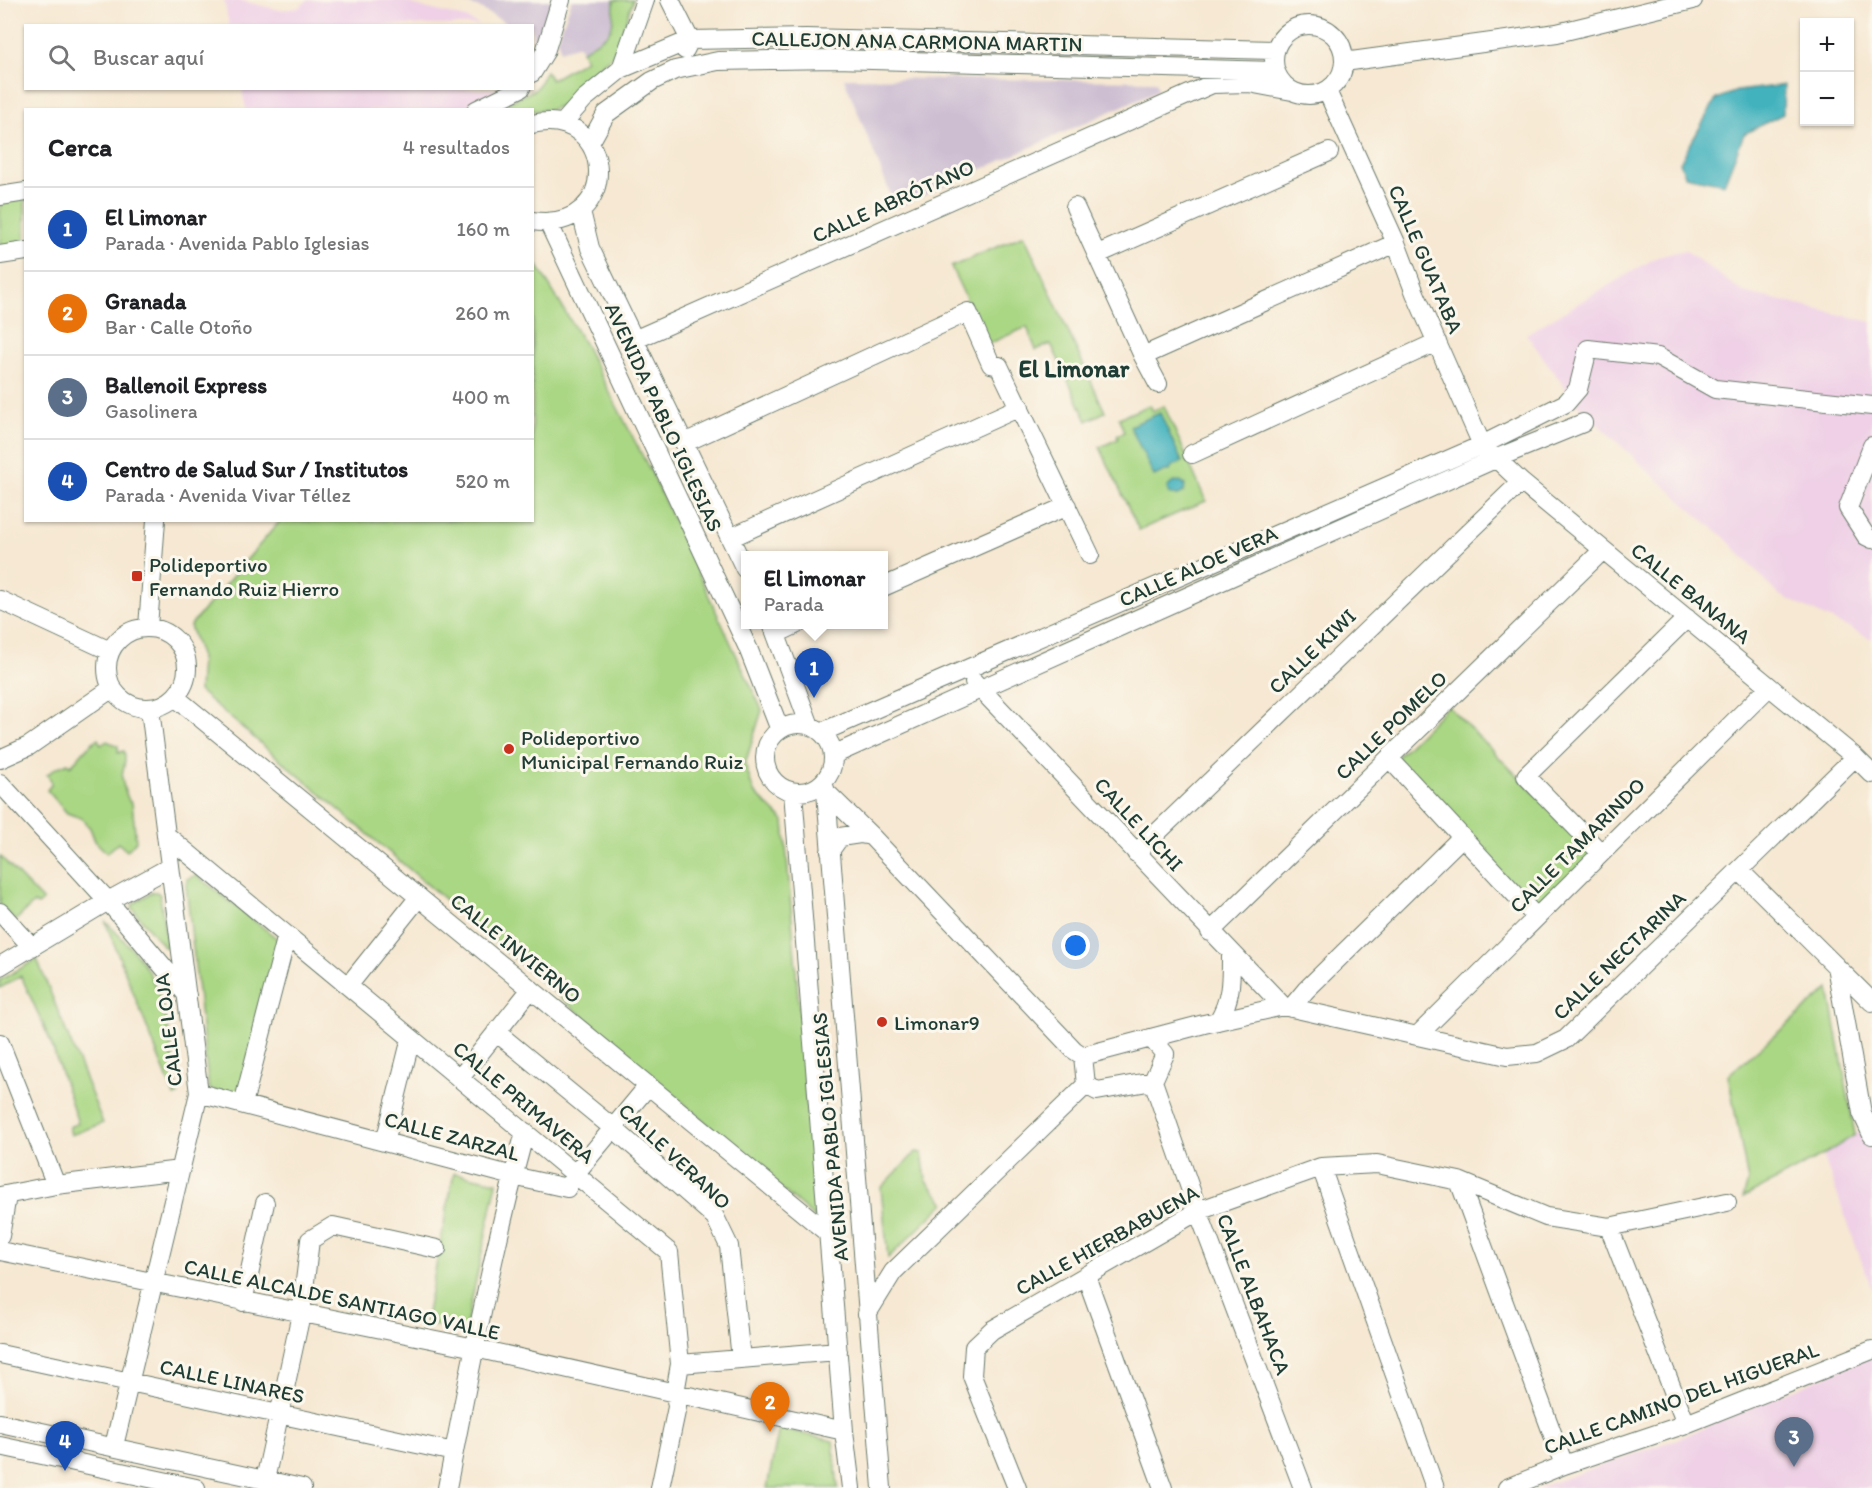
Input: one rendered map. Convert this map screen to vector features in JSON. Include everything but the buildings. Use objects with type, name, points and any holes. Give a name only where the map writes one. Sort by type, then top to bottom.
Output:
[{"type":"street","points":[[534,70],[545,52],[561,0]]},
{"type":"street","points":[[621,69],[645,0]]},
{"type":"street","points":[[670,0],[690,40],[675,70]]},
{"type":"street","points":[[1344,62],[1557,33],[1693,0]]},
{"type":"street","points":[[1307,24],[1322,26],[1337,38],[1343,49],[1344,62],[1342,73],[1336,83],[1327,91],[1308,96],[1292,92],[1282,83],[1275,71],[1273,60],[1274,50],[1281,37],[1293,27],[1307,24]]},
{"type":"street","name":"CALLEJON ANA CARMONA MARTIN","points":[[562,123],[584,99],[621,69],[690,40],[806,38],[1274,50]]},
{"type":"street","name":"CALLEJON ANA CARMONA MARTIN","points":[[590,143],[606,114],[652,81],[675,70],[718,61],[836,58],[1275,71]]},
{"type":"street","points":[[1170,68],[1177,85],[1171,103]]},
{"type":"street","name":"CALLE ABRÓTANO","points":[[634,340],[1212,84],[1250,83],[1292,92]]},
{"type":"street","points":[[480,108],[517,90]]},
{"type":"street","name":"CALLE GUATABA","points":[[1327,91],[1396,243],[1482,445]]},
{"type":"street","points":[[534,124],[545,121],[562,123],[578,131],[590,143],[598,160],[598,179],[593,197],[581,211],[566,220],[541,223]]},
{"type":"street","points":[[1098,254],[1329,152]]},
{"type":"street","points":[[0,196],[24,192]]},
{"type":"street","points":[[1075,207],[1158,384]]},
{"type":"street","name":"AVENIDA PABLO IGLESIAS","points":[[581,211],[590,248],[741,561]]},
{"type":"street","name":"AVENIDA PABLO IGLESIAS","points":[[541,223],[748,648],[780,730]]},
{"type":"street","points":[[1143,356],[1396,243]]},
{"type":"street","points":[[0,255],[24,250]]},
{"type":"street","points":[[684,443],[968,312],[991,364],[999,366],[1020,407],[1090,555]]},
{"type":"street","points":[[1192,454],[1437,342]]},
{"type":"street","name":"CALLE ALOE VERA","points":[[816,729],[962,673],[1482,445],[1566,403],[1578,389],[1588,349],[1658,357],[1715,389],[1872,406]]},
{"type":"street","points":[[730,538],[1020,407]]},
{"type":"street","name":"CALLE ALOE VERA","points":[[833,755],[1497,458],[1583,423]]},
{"type":"street","name":"CALLE BANANA","points":[[1482,445],[1521,482],[1855,757],[1872,774]]},
{"type":"street","points":[[1872,446],[1848,508],[1866,536],[1872,539]]},
{"type":"street","name":"CALLE KIWI","points":[[1136,853],[1521,482]]},
{"type":"street","points":[[888,585],[1067,506]]},
{"type":"street","points":[[148,627],[156,522]]},
{"type":"street","name":"CALLE POMELO","points":[[1210,932],[1603,550]]},
{"type":"street","points":[[0,600],[110,651]]},
{"type":"street","points":[[1601,853],[1526,776],[1686,618]]},
{"type":"street","points":[[148,627],[164,631],[177,640],[185,653],[188,669],[184,684],[175,697],[164,705],[150,709],[135,707],[122,700],[111,689],[106,663],[110,651],[119,638],[133,630],[148,627]]},
{"type":"street","points":[[774,629],[816,729],[829,742],[833,755],[831,770],[824,787]]},
{"type":"street","name":"CALLE LICHI","points":[[962,673],[981,687],[1210,932],[1287,1007]]},
{"type":"street","name":"CALLE TAMARINDO","points":[[1417,1036],[1769,687]]},
{"type":"street","points":[[0,759],[29,746],[111,689]]},
{"type":"street","name":"CALLE INVIERNO","points":[[175,697],[829,1234]]},
{"type":"street","name":"CALLE LOJA","points":[[114,1446],[199,1093],[150,709]]},
{"type":"street","points":[[816,729],[795,724],[780,730],[771,739],[766,752],[766,765],[771,777],[780,787],[793,792],[824,787]]},
{"type":"street","name":"CALLE NECTARINA","points":[[1083,1056],[1218,1020],[1287,1007],[1507,1056],[1538,1053],[1566,1039],[1855,757]]},
{"type":"street","points":[[1389,758],[1536,917]]},
{"type":"street","points":[[0,783],[108,901],[187,995]]},
{"type":"street","points":[[824,787],[1074,1050],[1083,1056],[1086,1085]]},
{"type":"street","name":"AVENIDA PABLO IGLESIAS","points":[[824,787],[882,1488]]},
{"type":"street","name":"AVENIDA PABLO IGLESIAS","points":[[793,792],[844,1431],[851,1488]]},
{"type":"street","points":[[830,851],[840,837],[860,834],[872,836]]},
{"type":"street","name":"CALLE PRIMAVERA","points":[[166,835],[669,1252],[680,1364],[675,1393],[677,1407],[660,1488]]},
{"type":"street","points":[[1287,1007],[1462,837]]},
{"type":"street","points":[[0,966],[108,901],[170,867]]},
{"type":"street","points":[[1739,870],[1872,1002]]},
{"type":"street","points":[[348,986],[419,897]]},
{"type":"street","points":[[0,912],[32,947]]},
{"type":"street","points":[[243,1104],[287,935]]},
{"type":"street","points":[[1218,1020],[1226,1007],[1232,984],[1231,953]]},
{"type":"street","points":[[1836,966],[1872,1134]]},
{"type":"street","points":[[460,1078],[531,989]]},
{"type":"street","name":"CALLE VERANO","points":[[496,1032],[613,1128],[715,1217],[729,1246],[741,1359]]},
{"type":"street","points":[[386,1142],[411,1038]]},
{"type":"street","points":[[1086,1085],[1097,1091],[1153,1081],[1165,1054],[1151,1038]]},
{"type":"street","points":[[0,1043],[56,1185]]},
{"type":"street","name":"CALLE ALBAHACA","points":[[1153,1081],[1198,1211],[1303,1488]]},
{"type":"street","points":[[867,1314],[893,1272],[1086,1085]]},
{"type":"street","name":"CALLE ZARZAL","points":[[199,1093],[513,1176],[567,1188],[575,1174],[648,1086]]},
{"type":"street","points":[[447,1488],[475,1348],[525,1132]]},
{"type":"street","name":"CALLE HIERBABUENA","points":[[1017,1488],[972,1376],[974,1347],[992,1330],[1198,1211],[1321,1167],[1377,1164],[1459,1181],[1546,1216],[1609,1227],[1727,1202]]},
{"type":"street","points":[[1321,1167],[1435,1488]]},
{"type":"street","points":[[0,1236],[2,1192],[180,1170]]},
{"type":"street","points":[[1459,1181],[1564,1465]]},
{"type":"street","points":[[243,1302],[265,1203]]},
{"type":"street","points":[[265,1480],[301,1314],[310,1240],[333,1226],[437,1249]]},
{"type":"street","points":[[1609,1227],[1686,1424]]},
{"type":"street","name":"CALLE ALCALDE SANTIAGO VALLE","points":[[0,1251],[475,1348],[844,1431]]},
{"type":"street","points":[[863,1264],[878,1273],[893,1272]]},
{"type":"street","points":[[1086,1276],[1163,1488]]},
{"type":"street","name":"CALLE CAMINO DEL HIGUERAL","points":[[1507,1488],[1564,1465],[1686,1424],[1872,1350]]},
{"type":"street","points":[[680,1364],[838,1351]]},
{"type":"street","name":"CALLE LINARES","points":[[0,1354],[454,1452]]},
{"type":"street","points":[[0,1423],[302,1488]]},
{"type":"street","points":[[0,1446],[196,1488]]},
{"type":"shaded area","points":[[224,0],[238,0],[280,10],[298,8],[308,0],[401,0],[466,18],[478,24],[229,24]]},
{"type":"shaded area","points":[[454,0],[555,0],[543,44],[534,39],[534,24],[508,24],[477,7]]},
{"type":"shaded area","points":[[572,0],[614,0],[614,24],[608,34],[582,51],[579,45],[560,51],[558,38]]},
{"type":"shaded area","points":[[844,78],[1156,81],[1158,90],[896,208]]},
{"type":"shaded area","points":[[242,90],[504,90],[463,108],[246,108]]},
{"type":"shaded area","points":[[1685,250],[1743,292],[1872,322],[1872,639],[1779,595],[1723,536],[1581,409],[1526,334],[1657,257]]},
{"type":"shaded area","points":[[1872,1124],[1872,1290],[1823,1155]]},
{"type":"shaded area","points":[[1872,1356],[1872,1488],[1537,1488],[1677,1439]]},
{"type":"green space","points":[[614,0],[633,0],[615,53],[579,83],[573,95],[564,104],[552,109],[534,111],[534,108],[498,108],[536,89],[546,71],[551,80],[586,60],[582,51],[609,32],[613,20]]},
{"type":"green space","points":[[24,196],[24,247],[0,252],[0,201]]},
{"type":"green space","points":[[1024,235],[1105,412],[1087,421],[1051,344],[1036,350],[1027,327],[988,344],[951,267]]},
{"type":"green space","name":"Polideportivo Municipal Fernando Ruiz","points":[[534,260],[585,345],[652,474],[762,710],[745,764],[754,792],[784,821],[816,1219],[599,1030],[199,691],[201,658],[190,626],[279,522],[534,522]]},
{"type":"green space","points":[[1150,405],[1153,411],[1164,406],[1206,501],[1139,530],[1100,447],[1118,439],[1117,435],[1124,432],[1119,418]]},
{"type":"green space","points":[[1448,706],[1595,854],[1536,910],[1395,759]]},
{"type":"green space","points":[[98,739],[101,745],[107,741],[118,746],[118,753],[124,751],[122,779],[129,801],[132,803],[136,841],[127,851],[118,843],[107,853],[95,841],[90,828],[81,818],[67,813],[47,790],[51,785],[51,780],[47,775],[68,763],[70,766]]},
{"type":"green space","points":[[0,856],[43,901],[38,905],[34,903],[15,921],[0,905]]},
{"type":"green space","points":[[196,875],[279,940],[239,1097],[209,1089],[186,885],[187,879]]},
{"type":"green space","points":[[152,892],[160,895],[167,947],[164,947],[132,908],[133,904]]},
{"type":"green space","points":[[105,921],[137,955],[156,987],[170,1040],[178,1095],[174,1096]]},
{"type":"green space","points":[[37,959],[103,1123],[71,1135],[69,1127],[78,1123],[50,1040],[21,976],[0,988],[0,980]]},
{"type":"green space","points":[[1829,989],[1855,1135],[1743,1198],[1748,1181],[1728,1075]]},
{"type":"green space","points":[[916,1152],[922,1153],[926,1180],[945,1203],[888,1258],[881,1188]]},
{"type":"green space","points":[[454,1173],[497,1182],[465,1331],[425,1323]]},
{"type":"green space","points":[[779,1428],[833,1441],[838,1488],[767,1488]]},
{"type":"water","points":[[1784,85],[1783,114],[1744,134],[1724,184],[1685,176],[1680,162],[1716,99],[1737,91]]},
{"type":"water","points":[[1160,413],[1182,462],[1171,467],[1170,471],[1154,476],[1130,426]]},
{"type":"water","points":[[1180,481],[1185,484],[1184,492],[1176,495],[1169,494],[1167,488],[1172,483]]},
{"type":"place","name":"Polideportivo Fernando Ruiz Hierro","points":[[137,576]]},
{"type":"place","name":"El Limonar","points":[[814,698]]},
{"type":"place","name":"Polideportivo Municipal Fernando Ruiz","points":[[509,749]]},
{"type":"place","name":"Limonar9","points":[[882,1022]]},
{"type":"place","name":"Granada","points":[[770,1432]]},
{"type":"place","name":"Ballenoil Express","points":[[1794,1467]]},
{"type":"place","name":"Centro de Salud Sur / Institutos","points":[[65,1471]]},
{"type":"district","name":"El Limonar","points":[[1074,368]]}]
